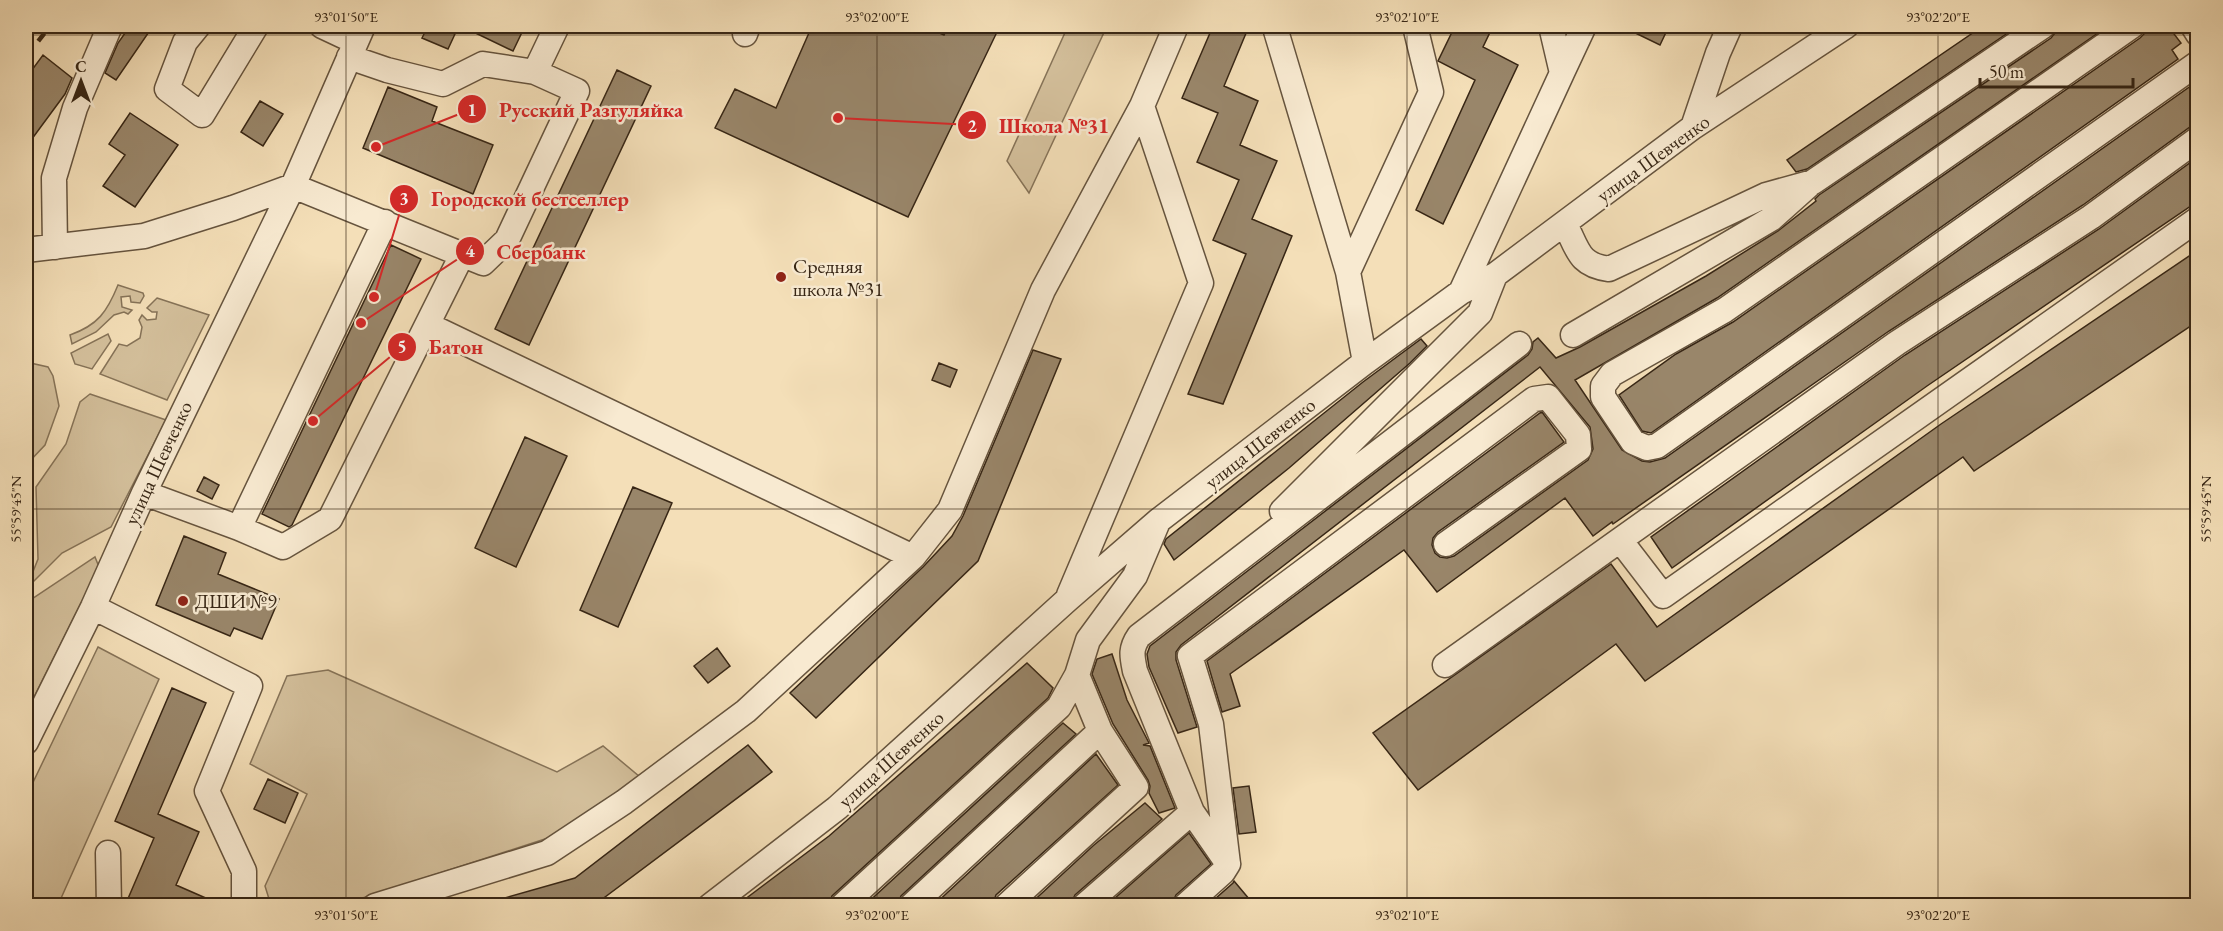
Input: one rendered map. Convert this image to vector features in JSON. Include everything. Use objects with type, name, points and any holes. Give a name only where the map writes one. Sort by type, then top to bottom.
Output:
[{"type":"street","points":[[55,247],[54,178],[75,108],[110,26]]},
{"type":"street","points":[[198,26],[185,42],[167,89],[202,115],[256,26]]},
{"type":"street","points":[[26,250],[144,236],[233,208],[292,186],[483,263],[507,240],[577,90],[535,72],[483,64],[443,84],[387,70],[356,42],[322,26]]},
{"type":"street","points":[[535,72],[557,26]]},
{"type":"street","points":[[375,906],[547,853],[624,801],[746,711],[913,557],[950,510],[1043,290],[1142,105],[1176,26]]},
{"type":"street","points":[[1278,26],[1276,31],[1348,272],[1365,362]]},
{"type":"street","points":[[1348,272],[1431,92],[1415,26]]},
{"type":"street","points":[[1551,26],[1562,73]]},
{"type":"street","points":[[1461,292],[1584,26]]},
{"type":"street","points":[[1694,127],[1718,53],[1730,26]]},
{"type":"street","name":"улица Шевченко","points":[[710,906],[837,808],[1158,521],[1365,362],[1461,292],[1495,275],[1694,127],[1845,26]]},
{"type":"street","points":[[1573,334],[1771,219],[1813,182],[2043,26]]},
{"type":"street","points":[[2132,26],[1725,310],[1612,374],[1603,386],[1602,397],[1632,442],[1647,448],[1657,446],[2198,63]]},
{"type":"street","points":[[2193,26],[2198,34]]},
{"type":"street","name":"улица Шевченко","points":[[26,742],[93,607],[144,493],[292,186],[356,42]]},
{"type":"street","points":[[1067,600],[1201,283],[1142,105]]},
{"type":"street","points":[[1445,665],[1897,344],[2091,217],[2198,139]]},
{"type":"street","points":[[1565,224],[1586,261],[1594,267],[1609,269],[1766,195],[1813,182]]},
{"type":"street","points":[[1620,540],[1664,596],[2198,219]]},
{"type":"street","points":[[239,528],[385,222]]},
{"type":"street","points":[[144,493],[283,547],[330,519],[462,255]]},
{"type":"street","points":[[1224,570],[1480,313],[1495,275]]},
{"type":"street","points":[[428,325],[913,557]]},
{"type":"street","points":[[1228,864],[1192,812],[1135,671],[1131,655],[1132,646],[1139,636],[1519,344]]},
{"type":"street","points":[[1185,906],[1223,872],[1228,864],[1211,724],[1190,656],[1534,399],[1548,397],[1578,435],[1579,449],[1446,543]]},
{"type":"street","points":[[842,906],[1059,707],[1077,675],[1088,640],[1136,576],[1158,521]]},
{"type":"street","points":[[93,607],[250,686],[207,791],[244,871],[244,906]]},
{"type":"street","points":[[1006,906],[1136,787],[1100,731],[1077,675]]},
{"type":"street","points":[[911,906],[1100,731]]},
{"type":"street","points":[[1084,906],[1192,812]]},
{"type":"street","points":[[108,853],[109,906]]},
{"type":"shaded area","points":[[1068,26],[1107,26],[1029,193],[1007,161]]},
{"type":"shaded area","points":[[118,285],[143,293],[144,296],[140,303],[131,302],[130,296],[121,297],[122,307],[132,310],[128,314],[124,312],[114,315],[96,332],[72,344],[70,335],[95,322],[110,303]]},
{"type":"shaded area","points":[[157,298],[209,315],[167,400],[100,374],[119,344],[127,346],[140,338],[142,327],[139,320],[142,315],[147,320],[156,319],[157,312],[152,312],[147,308]]},
{"type":"shaded area","points":[[108,334],[111,341],[92,369],[75,364],[71,353]]},
{"type":"shaded area","points":[[26,362],[48,367],[53,376],[59,406],[45,445],[26,465]]},
{"type":"shaded area","points":[[90,394],[166,420],[111,527],[62,553],[26,589],[38,559],[36,487],[66,444],[80,402]]},
{"type":"shaded area","points":[[95,557],[99,567],[26,713],[26,603]]},
{"type":"shaded area","points":[[98,647],[159,679],[58,905],[26,905],[26,797]]},
{"type":"shaded area","points":[[328,670],[557,772],[603,746],[640,777],[548,838],[341,905],[275,906],[269,899],[265,886],[307,794],[250,764],[287,676]]},
{"type":"building","points":[[130,26],[153,26],[116,80],[105,73],[118,43]]},
{"type":"building","points":[[428,26],[435,26],[455,34],[448,49],[422,38]]},
{"type":"building","points":[[461,26],[525,26],[513,51]]},
{"type":"building","points":[[812,26],[923,26],[944,35],[948,26],[983,26],[997,32],[908,217],[715,128],[735,89],[776,108]]},
{"type":"building","points":[[1213,26],[1249,26],[1224,86],[1258,101],[1240,145],[1277,161],[1252,219],[1292,236],[1223,404],[1188,394],[1246,254],[1213,240],[1239,180],[1197,162],[1218,113],[1182,98]]},
{"type":"building","points":[[1455,26],[1493,26],[1483,47],[1518,65],[1443,224],[1416,210],[1475,80],[1438,61]]},
{"type":"building","points":[[1621,26],[1669,26],[1660,45]]},
{"type":"building","points":[[1983,26],[2018,26],[1807,169],[1796,172],[1787,160]]},
{"type":"building","points":[[2057,26],[2108,26],[1717,298],[1575,380],[1622,450],[1642,461],[1650,462],[1665,458],[2195,83],[2198,87],[2198,125],[2190,127],[2083,205],[1889,331],[1593,536],[1565,498],[1437,592],[1404,550],[1230,674],[1240,706],[1222,712],[1207,661],[1540,413],[1542,412],[1564,442],[1438,532],[1433,538],[1432,545],[1435,553],[1440,557],[1454,556],[1588,460],[1593,449],[1590,427],[1540,367],[1181,645],[1176,652],[1176,660],[1197,727],[1178,733],[1149,667],[1147,654],[1150,646],[1528,355],[1533,342],[1538,338],[1556,358],[1580,347],[1706,276],[1778,231],[1816,201],[1819,195],[2051,38]]},
{"type":"building","points":[[2146,26],[2153,26],[2158,33],[2168,26],[2181,43],[2172,50],[2178,59],[1651,433],[1642,431],[1619,395],[1676,354],[1733,322],[2140,38],[2145,33]]},
{"type":"building","points":[[43,55],[72,78],[65,94],[26,147],[26,78]]},
{"type":"building","points":[[617,70],[651,86],[529,345],[495,329]]},
{"type":"building","points":[[388,87],[437,107],[432,121],[493,145],[473,194],[363,148]]},
{"type":"building","points":[[260,101],[283,114],[263,146],[241,132]]},
{"type":"building","points":[[130,113],[178,145],[135,207],[103,186],[125,155],[109,144]]},
{"type":"building","points":[[2198,157],[2198,201],[1927,386],[1672,568],[1651,537],[1905,355],[2099,229]]},
{"type":"building","points":[[391,245],[421,259],[292,525],[289,527],[262,514]]},
{"type":"building","points":[[2198,250],[2198,321],[1974,471],[1963,457],[1645,681],[1616,644],[1418,790],[1373,733],[1611,564],[1657,627],[1941,424]]},
{"type":"building","points":[[1421,339],[1427,346],[1410,363],[1289,468],[1174,560],[1164,544],[1166,539],[1363,382]]},
{"type":"building","points":[[1033,350],[1061,359],[978,561],[816,718],[790,693],[923,567],[952,536],[963,516]]},
{"type":"building","points":[[939,363],[957,370],[950,387],[932,380]]},
{"type":"building","points":[[525,437],[567,456],[516,567],[475,548]]},
{"type":"building","points":[[204,477],[219,485],[212,499],[197,491]]},
{"type":"building","points":[[633,487],[672,503],[618,627],[580,610]]},
{"type":"building","points":[[184,536],[226,553],[218,574],[279,599],[262,639],[234,628],[230,636],[156,605]]},
{"type":"building","points":[[717,648],[730,666],[708,683],[694,666]]},
{"type":"building","points":[[1112,654],[1127,700],[1149,743],[1143,745],[1150,746],[1175,808],[1159,813],[1149,793],[1148,780],[1113,724],[1092,674],[1097,659]]},
{"type":"building","points":[[1027,663],[1053,688],[1048,698],[832,896],[828,906],[736,906],[829,836]]},
{"type":"building","points":[[172,688],[206,703],[158,814],[199,832],[176,885],[224,906],[137,906],[127,901],[154,838],[115,821]]},
{"type":"building","points":[[1063,723],[1076,734],[901,896],[897,906],[864,906]]},
{"type":"building","points":[[748,745],[772,772],[593,906],[495,906],[494,901],[575,878]]},
{"type":"building","points":[[1096,754],[1118,785],[996,895],[992,906],[933,906]]},
{"type":"building","points":[[268,779],[298,793],[285,823],[254,809]]},
{"type":"building","points":[[1249,786],[1256,832],[1239,834],[1233,788]]},
{"type":"building","points":[[1145,803],[1162,819],[1075,895],[1070,906],[1028,906],[1094,845]]},
{"type":"building","points":[[1189,833],[1211,864],[1176,895],[1171,906],[1106,906]]},
{"type":"building","points":[[1234,881],[1255,906],[1207,906],[1233,883]]},
{"type":"railway","points":[[26,57],[50,26]]},
{"type":"place","name":"Школа №31","points":[[838,118]]},
{"type":"place","name":"Русский Разгуляйка","points":[[376,147]]},
{"type":"place","name":"Средняя школа №31","points":[[781,277]]},
{"type":"place","name":"Городской бестселлер","points":[[374,297]]},
{"type":"place","name":"Сбербанк","points":[[361,323]]},
{"type":"place","name":"Батон","points":[[313,421]]},
{"type":"place","name":"ДШИ №9","points":[[183,601]]}]
